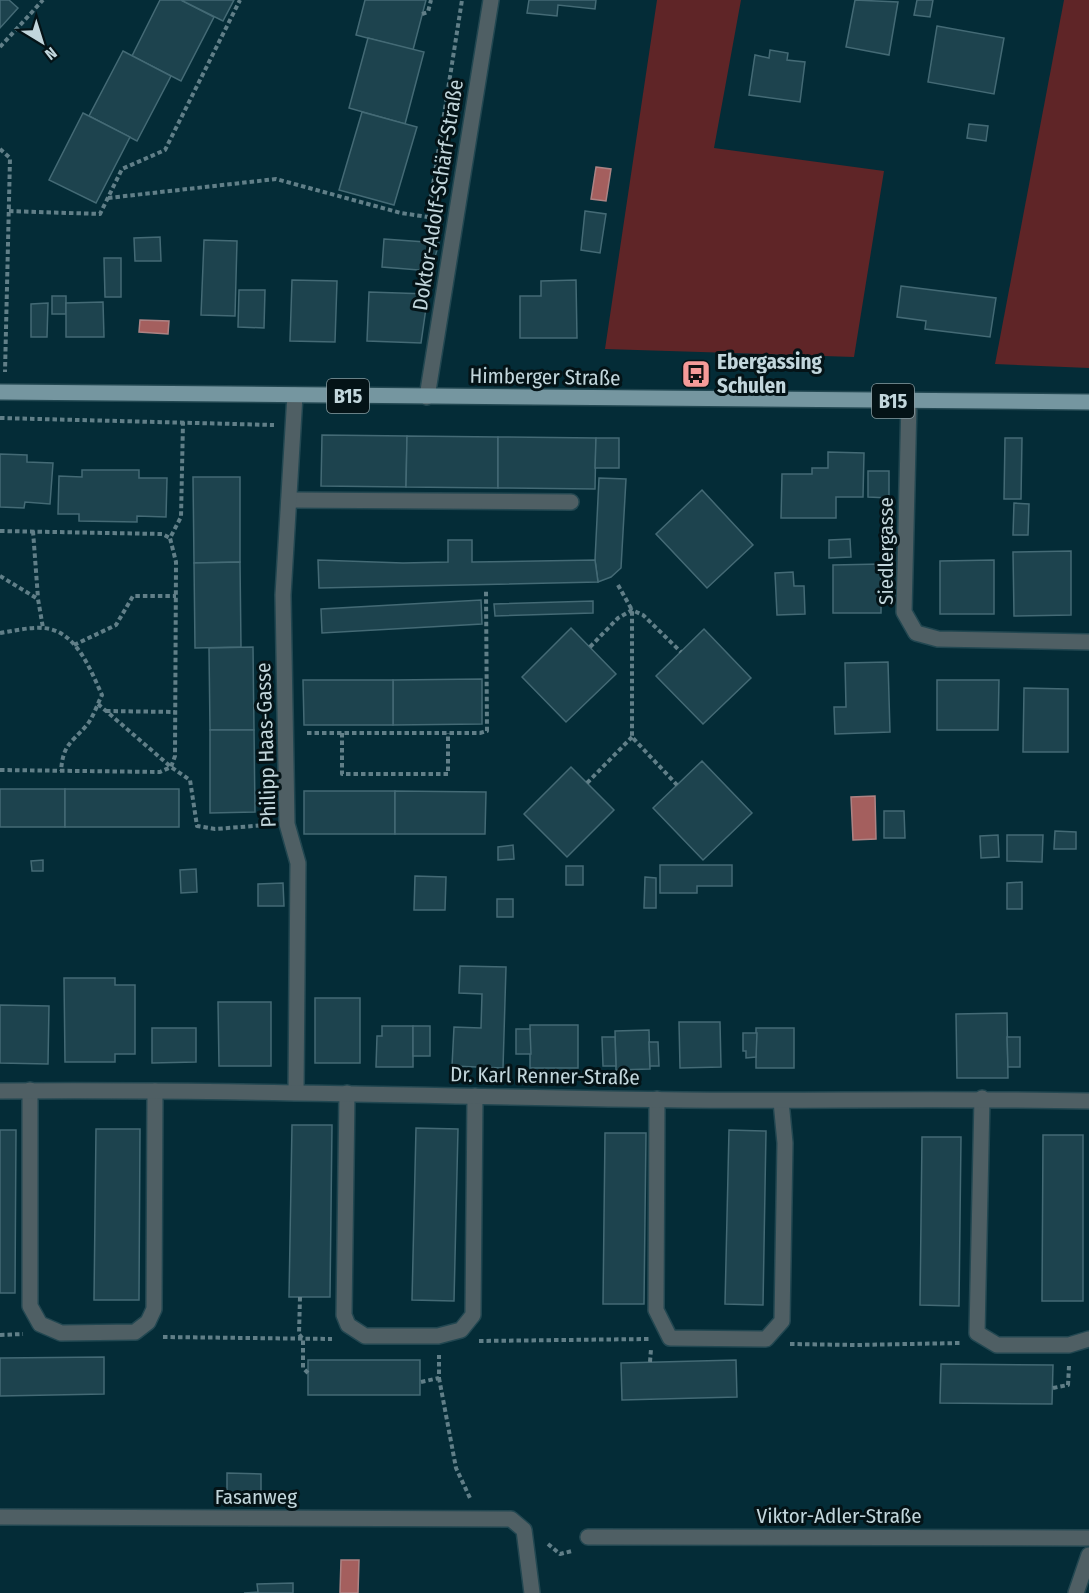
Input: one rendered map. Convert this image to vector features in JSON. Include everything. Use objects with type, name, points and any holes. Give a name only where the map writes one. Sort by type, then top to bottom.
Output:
[{"type":"main road","name":"Himberger Straße","points":[[2,392],[1089,402]]},
{"type":"street","name":"Doktor-Adolf-Schärf-Straße","points":[[427,397],[491,0]]},
{"type":"street","name":"Philipp Haas-Gasse","points":[[295,395],[283,596],[287,824],[297,863],[296,1092]]},
{"type":"street","name":"Siedlergasse","points":[[909,401],[904,612],[916,633],[938,639],[1089,642]]},
{"type":"street","points":[[289,500],[571,502]]},
{"type":"street","points":[[30,1090],[30,1306],[40,1324],[62,1333],[135,1332],[147,1322],[154,1309],[156,1091]]},
{"type":"street","name":"Dr. Karl Renner-Straße","points":[[0,1091],[296,1092],[781,1101],[982,1098],[1089,1101]]},
{"type":"street","points":[[347,1093],[344,1315],[348,1325],[364,1336],[438,1336],[461,1330],[473,1315],[475,1096]]},
{"type":"street","points":[[982,1098],[977,1333],[997,1345],[1069,1345],[1089,1339]]},
{"type":"street","points":[[657,1099],[656,1310],[670,1338],[766,1339],[782,1321],[785,1143],[781,1101]]},
{"type":"street","name":"Fasanweg","points":[[0,1517],[512,1519],[525,1530]]},
{"type":"street","points":[[525,1530],[532,1593]]},
{"type":"street","name":"Viktor-Adler-Straße","points":[[588,1537],[1089,1538]]},
{"type":"street","points":[[1076,1593],[1089,1555]]},
{"type":"path","points":[[0,47],[43,0]]},
{"type":"path","points":[[9,211],[100,214],[122,169],[165,150],[240,0]]},
{"type":"path","points":[[422,14],[428,12],[431,0]]},
{"type":"path","points":[[108,198],[276,179],[401,213],[428,217],[462,0]]},
{"type":"path","points":[[0,149],[10,158],[2,392]]},
{"type":"path","points":[[0,418],[293,427]]},
{"type":"path","points":[[0,770],[160,772],[171,767],[175,756],[176,562],[170,538],[182,517],[183,422]]},
{"type":"path","points":[[0,531],[162,534],[170,538]]},
{"type":"path","points":[[33,531],[38,599],[43,628]]},
{"type":"path","points":[[0,576],[38,599]]},
{"type":"path","points":[[618,585],[632,610],[632,737],[677,785]]},
{"type":"path","points":[[285,733],[480,733],[487,731],[486,591]]},
{"type":"path","points":[[74,645],[116,625],[133,597],[176,596]]},
{"type":"path","points":[[590,646],[618,618],[632,610]]},
{"type":"path","points":[[632,610],[644,615],[681,652]]},
{"type":"path","points":[[0,633],[43,628],[66,636],[87,662],[102,695],[87,724],[69,742],[62,758],[61,771]]},
{"type":"path","points":[[98,704],[171,767],[190,780],[197,826],[215,829],[287,824]]},
{"type":"path","points":[[105,711],[175,712]]},
{"type":"path","points":[[342,733],[342,774],[448,774],[448,733]]},
{"type":"path","points":[[587,783],[632,737]]},
{"type":"path","points":[[300,1296],[299,1334],[303,1339],[303,1368],[308,1373]]},
{"type":"path","points":[[135,1332],[166,1338],[337,1339],[348,1325]]},
{"type":"path","points":[[461,1330],[476,1340],[484,1342],[670,1338]]},
{"type":"path","points":[[766,1339],[786,1344],[966,1343],[977,1333]]},
{"type":"path","points":[[438,1336],[439,1378],[456,1468],[473,1502],[488,1519]]},
{"type":"path","points":[[1053,1388],[1068,1385],[1069,1345]]},
{"type":"path","points":[[420,1382],[439,1378]]},
{"type":"path","points":[[525,1530],[538,1535],[560,1554],[571,1552],[588,1537]]},
{"type":"shaded area","points":[[657,0],[741,0],[714,148],[884,171],[854,357],[605,349]]},
{"type":"shaded area","points":[[1064,0],[1089,0],[1089,368],[995,364]]},
{"type":"shaded area","points":[[596,167],[611,169],[606,201],[591,199]]},
{"type":"shaded area","points":[[140,320],[169,321],[168,334],[139,332]]},
{"type":"shaded area","points":[[875,796],[876,839],[853,840],[851,797]]},
{"type":"shaded area","points":[[341,1560],[359,1560],[358,1593],[340,1593]]},
{"type":"building","points":[[0,0],[9,0],[18,8],[0,28]]},
{"type":"building","points":[[160,0],[181,0],[214,17],[181,81],[132,56]]},
{"type":"building","points":[[181,0],[234,0],[223,21]]},
{"type":"building","points":[[365,0],[426,0],[413,50],[356,35]]},
{"type":"building","points":[[529,0],[596,0],[595,9],[558,5],[557,16],[527,13]]},
{"type":"building","points":[[855,0],[898,2],[889,55],[846,47]]},
{"type":"building","points":[[917,0],[933,0],[930,17],[914,15]]},
{"type":"building","points":[[937,26],[1004,38],[994,94],[928,82]]},
{"type":"building","points":[[368,38],[424,52],[405,124],[349,108]]},
{"type":"building","points":[[770,50],[788,53],[787,60],[805,62],[800,102],[749,95],[755,55],[769,58]]},
{"type":"building","points":[[123,51],[171,76],[137,141],[89,116]]},
{"type":"building","points":[[362,112],[417,127],[394,205],[339,190]]},
{"type":"building","points":[[83,113],[130,137],[96,203],[49,180]]},
{"type":"building","points":[[969,124],[988,126],[986,141],[967,138]]},
{"type":"building","points":[[585,211],[606,214],[600,253],[581,250]]},
{"type":"building","points":[[160,237],[161,261],[135,261],[134,238]]},
{"type":"building","points":[[384,239],[439,243],[431,271],[382,267]]},
{"type":"building","points":[[204,240],[237,241],[235,316],[201,315]]},
{"type":"building","points":[[104,258],[121,258],[121,297],[105,297]]},
{"type":"building","points":[[292,280],[337,281],[335,342],[290,341]]},
{"type":"building","points":[[576,280],[577,338],[520,338],[520,296],[541,296],[541,281]]},
{"type":"building","points":[[901,286],[996,298],[990,337],[925,329],[926,321],[897,317]]},
{"type":"building","points":[[239,290],[265,290],[264,328],[238,327]]},
{"type":"building","points":[[369,292],[428,294],[421,343],[367,341]]},
{"type":"building","points":[[52,296],[66,296],[66,314],[52,314]]},
{"type":"building","points":[[103,302],[104,337],[66,337],[66,303]]},
{"type":"building","points":[[48,303],[47,337],[31,337],[31,304]]},
{"type":"building","points":[[322,435],[407,436],[406,487],[321,486]]},
{"type":"building","points":[[407,436],[498,437],[498,488],[406,487]]},
{"type":"building","points":[[498,437],[596,438],[595,489],[498,488]]},
{"type":"building","points":[[596,438],[619,438],[619,468],[595,468]]},
{"type":"building","points":[[1005,438],[1022,438],[1021,499],[1004,499]]},
{"type":"building","points":[[828,452],[864,453],[863,497],[836,497],[836,518],[781,518],[782,474],[812,474],[812,468],[828,468]]},
{"type":"building","points":[[0,454],[27,455],[27,462],[53,463],[50,504],[25,502],[24,508],[0,507]]},
{"type":"building","points":[[82,470],[139,470],[139,478],[167,478],[166,517],[137,516],[137,522],[79,521],[79,514],[58,514],[59,476],[82,477]]},
{"type":"building","points":[[868,471],[889,471],[889,498],[868,497]]},
{"type":"building","points":[[193,477],[240,477],[240,562],[194,563]]},
{"type":"building","points":[[599,478],[626,479],[621,568],[611,577],[598,582],[595,560]]},
{"type":"building","points":[[702,490],[753,545],[707,588],[656,534]]},
{"type":"building","points":[[1014,503],[1029,504],[1028,535],[1013,535]]},
{"type":"building","points":[[850,539],[851,557],[829,558],[829,540]]},
{"type":"building","points":[[448,540],[472,540],[472,562],[595,560],[598,582],[319,588],[318,560],[448,562]]},
{"type":"building","points":[[1071,551],[1071,615],[1014,616],[1013,552]]},
{"type":"building","points":[[994,560],[994,614],[940,614],[940,561]]},
{"type":"building","points":[[240,562],[241,647],[195,648],[194,563]]},
{"type":"building","points":[[881,564],[881,613],[833,613],[833,565]]},
{"type":"building","points":[[793,572],[794,586],[804,586],[805,614],[777,615],[775,573]]},
{"type":"building","points":[[481,600],[482,624],[322,633],[321,609]]},
{"type":"building","points":[[593,601],[593,613],[495,616],[494,604]]},
{"type":"building","points":[[571,628],[616,674],[566,722],[522,677]]},
{"type":"building","points":[[704,629],[751,678],[703,724],[656,676]]},
{"type":"building","points":[[253,647],[254,730],[210,730],[209,648]]},
{"type":"building","points":[[888,662],[890,732],[835,734],[834,707],[846,707],[845,663]]},
{"type":"building","points":[[482,679],[482,724],[393,725],[393,680]]},
{"type":"building","points":[[303,680],[393,680],[393,725],[304,725]]},
{"type":"building","points":[[937,680],[999,680],[998,730],[937,730]]},
{"type":"building","points":[[1024,688],[1068,689],[1068,752],[1023,752]]},
{"type":"building","points":[[210,730],[254,730],[255,812],[210,813]]},
{"type":"building","points":[[702,761],[752,813],[703,860],[653,808]]},
{"type":"building","points":[[571,767],[614,810],[567,857],[524,814]]},
{"type":"building","points":[[0,789],[65,789],[65,827],[0,827]]},
{"type":"building","points":[[65,789],[179,789],[179,827],[65,827]]},
{"type":"building","points":[[304,791],[395,791],[395,834],[304,834]]},
{"type":"building","points":[[395,791],[486,792],[485,834],[395,834]]},
{"type":"building","points":[[884,811],[904,811],[905,838],[884,838]]},
{"type":"building","points":[[1055,831],[1076,832],[1076,849],[1054,849]]},
{"type":"building","points":[[998,835],[999,857],[981,858],[980,836]]},
{"type":"building","points":[[1007,835],[1043,835],[1042,862],[1007,861]]},
{"type":"building","points":[[513,845],[514,859],[498,860],[498,847]]},
{"type":"building","points":[[43,860],[43,871],[32,871],[31,861]]},
{"type":"building","points":[[660,865],[732,865],[732,886],[697,886],[697,893],[660,893]]},
{"type":"building","points":[[566,866],[583,866],[583,885],[566,885]]},
{"type":"building","points":[[196,869],[197,892],[181,893],[180,870]]},
{"type":"building","points":[[415,876],[446,877],[445,910],[414,910]]},
{"type":"building","points":[[645,877],[656,878],[656,908],[644,908]]},
{"type":"building","points":[[1022,882],[1022,909],[1007,909],[1007,883]]},
{"type":"building","points":[[283,883],[284,906],[258,906],[258,884]]},
{"type":"building","points":[[497,899],[513,899],[513,917],[497,917]]},
{"type":"building","points":[[460,966],[506,967],[503,1068],[452,1066],[454,1027],[481,1028],[482,994],[459,993]]},
{"type":"building","points":[[64,978],[115,978],[115,985],[135,985],[135,1054],[115,1054],[115,1062],[65,1062]]},
{"type":"building","points":[[315,998],[360,998],[360,1063],[315,1063]]},
{"type":"building","points":[[218,1002],[271,1002],[271,1066],[219,1066]]},
{"type":"building","points":[[0,1005],[49,1006],[48,1064],[0,1063]]},
{"type":"building","points":[[1007,1013],[1008,1078],[957,1078],[956,1014]]},
{"type":"building","points":[[679,1022],[720,1022],[721,1067],[680,1068]]},
{"type":"building","points":[[530,1025],[578,1025],[578,1068],[530,1068]]},
{"type":"building","points":[[382,1026],[413,1026],[413,1067],[376,1067],[377,1036],[382,1036]]},
{"type":"building","points":[[413,1026],[430,1026],[430,1056],[413,1056]]},
{"type":"building","points":[[152,1028],[196,1028],[196,1062],[152,1063]]},
{"type":"building","points":[[756,1028],[794,1028],[794,1068],[756,1068]]},
{"type":"building","points":[[516,1029],[530,1029],[531,1054],[516,1054]]},
{"type":"building","points":[[649,1030],[650,1069],[616,1070],[615,1031]]},
{"type":"building","points":[[743,1033],[757,1033],[756,1057],[746,1058],[746,1051],[743,1051]]},
{"type":"building","points":[[602,1037],[615,1037],[616,1066],[603,1066]]},
{"type":"building","points":[[1007,1037],[1020,1037],[1020,1067],[1008,1067]]},
{"type":"building","points":[[649,1042],[658,1042],[659,1066],[650,1066]]},
{"type":"building","points":[[292,1125],[332,1125],[330,1297],[289,1297]]},
{"type":"building","points":[[416,1128],[458,1129],[454,1301],[412,1300]]},
{"type":"building","points":[[96,1129],[140,1129],[139,1300],[94,1300]]},
{"type":"building","points":[[0,1130],[16,1130],[15,1293],[0,1293]]},
{"type":"building","points":[[729,1130],[766,1131],[763,1305],[725,1304]]},
{"type":"building","points":[[605,1133],[646,1133],[644,1304],[603,1304]]},
{"type":"building","points":[[1043,1135],[1083,1135],[1083,1301],[1042,1301]]},
{"type":"building","points":[[922,1137],[961,1137],[959,1306],[920,1305]]},
{"type":"building","points":[[104,1357],[104,1394],[0,1396],[0,1358]]},
{"type":"building","points":[[308,1360],[420,1360],[420,1395],[308,1395]]},
{"type":"building","points":[[736,1360],[737,1397],[622,1400],[621,1363]]},
{"type":"building","points":[[941,1364],[1053,1365],[1052,1404],[940,1403]]},
{"type":"building","points":[[227,1473],[261,1474],[261,1492],[227,1492]]},
{"type":"building","points":[[293,1583],[293,1593],[244,1593],[258,1592],[257,1584]]},
{"type":"place","name":"Ebergassing Schulen","points":[[696,374]]}]
